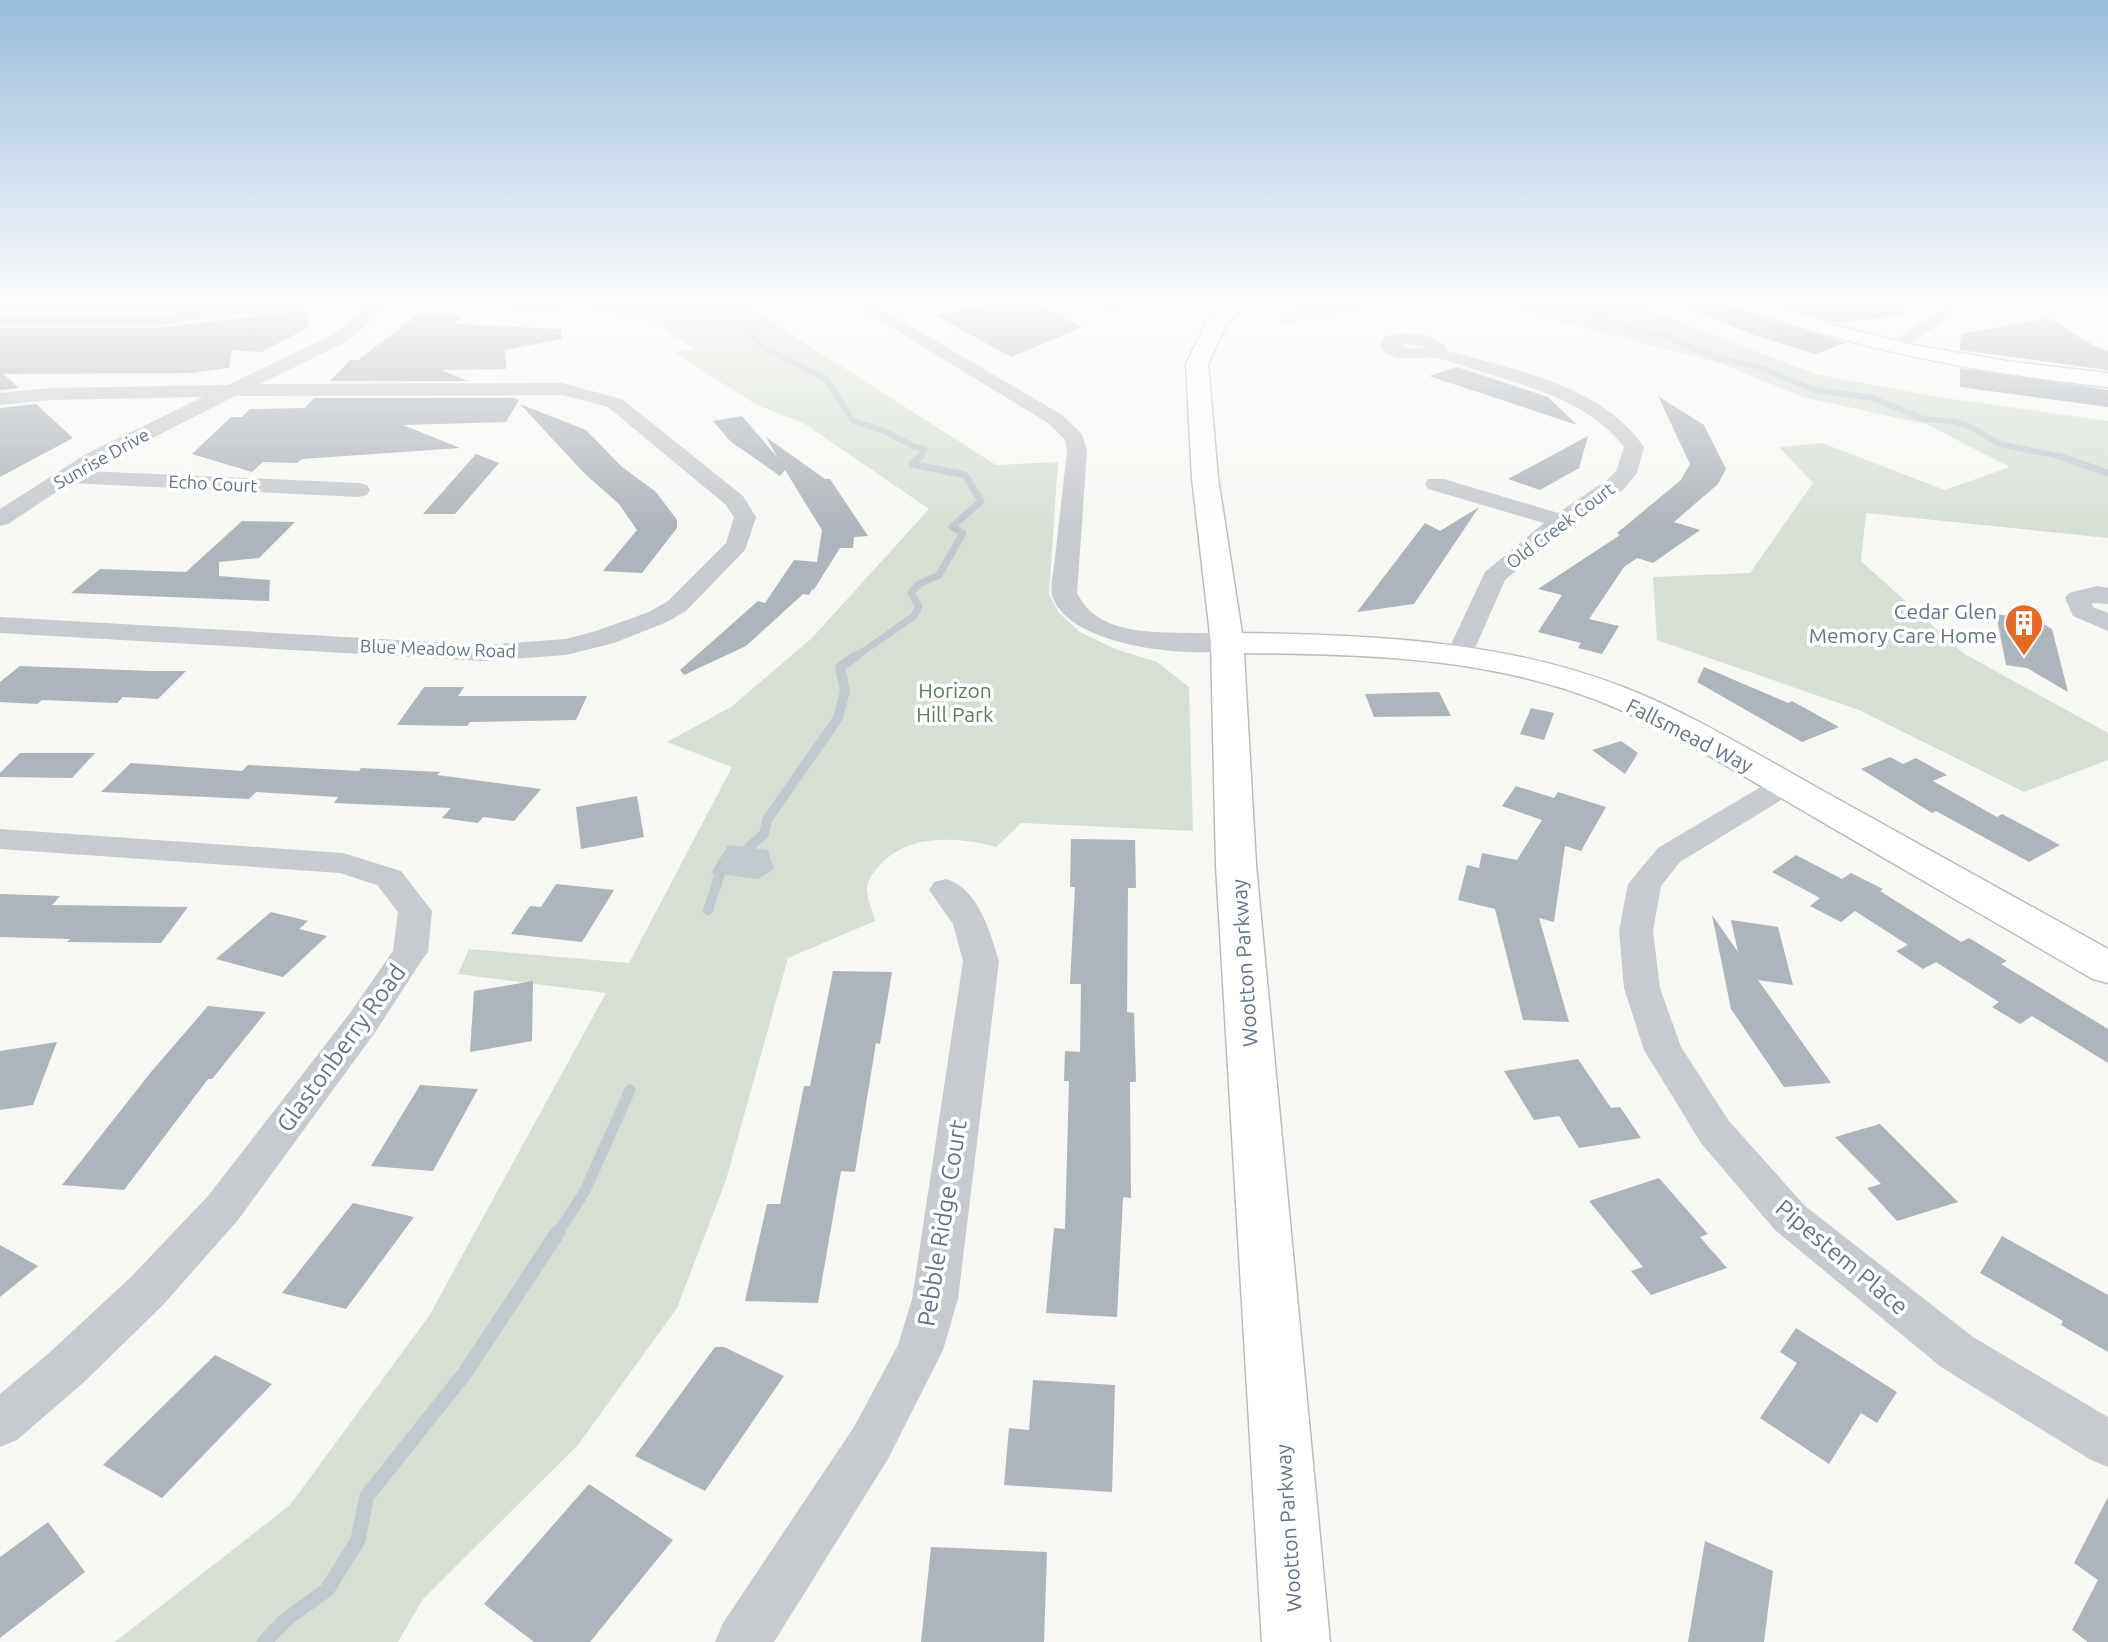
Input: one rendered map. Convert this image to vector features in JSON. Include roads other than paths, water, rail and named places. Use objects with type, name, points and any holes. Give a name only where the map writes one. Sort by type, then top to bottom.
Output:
[{"type":"main road","name":"Wootton Parkway","points":[[1198,376],[1205,478],[1227,643],[1236,865],[1296,1642]]},
{"type":"main road","points":[[2056,376],[2108,380]]},
{"type":"main road","name":"Fallsmead Way","points":[[1227,643],[1336,644],[1459,655],[1550,675],[1611,694],[1704,739],[2108,968]]},
{"type":"street","name":"Sunrise Drive","points":[[0,519],[112,448],[265,376]]},
{"type":"street","points":[[982,376],[1055,419],[1075,438],[1077,451],[1064,593],[1075,612],[1106,631],[1163,641],[1227,643]]},
{"type":"street","name":"Old Creek Court","points":[[1459,655],[1494,577],[1561,521],[1616,484],[1626,473],[1634,447],[1628,435],[1606,415],[1559,392],[1508,376]]},
{"type":"street","name":"Blue Meadow Road","points":[[0,399],[50,394],[236,390],[562,389],[615,403],[735,501],[744,517],[737,545],[677,606],[658,617],[605,637],[566,647],[484,653],[0,625]]},
{"type":"street","name":"Echo Court","points":[[67,476],[359,490]]},
{"type":"street","points":[[1436,484],[1561,521]]},
{"type":"street","points":[[2108,596],[2097,594],[2078,598],[2082,611],[2108,623]]},
{"type":"street","name":"Pipestem Place","points":[[1785,785],[1669,855],[1645,884],[1636,931],[1642,988],[1663,1050],[1715,1132],[1790,1218],[1956,1352],[2108,1444]]},
{"type":"street","name":"Glastonberry Road","points":[[0,838],[343,863],[389,878],[415,911],[410,952],[363,1022],[223,1208],[147,1291],[66,1368],[0,1424]]},
{"type":"street","name":"Pebble Ridge Court","points":[[742,1642],[871,1443],[920,1350],[935,1299],[981,961],[970,922],[946,890]]},
{"type":"waterway","points":[[819,376],[827,380],[853,421],[882,430],[915,447],[925,449],[919,457]]},
{"type":"waterway","points":[[1779,376],[1815,390],[1873,398],[1923,419],[1953,421],[1971,427],[1999,444],[2063,457]]},
{"type":"waterway","points":[[854,658],[914,616],[919,607],[911,593],[919,584],[939,575],[963,533],[952,527],[981,501],[965,475],[912,464],[921,456]]},
{"type":"waterway","points":[[2058,456],[2108,473]]},
{"type":"waterway","points":[[748,848],[764,834],[767,820],[838,718],[845,691],[840,667],[856,656]]},
{"type":"waterway","points":[[708,910],[720,874]]},
{"type":"waterway","points":[[557,1234],[585,1191],[630,1090]]},
{"type":"waterway","points":[[264,1642],[289,1617],[327,1590],[358,1540],[367,1496],[465,1373],[558,1232]]},
{"type":"place","name":"Cedar Glen Memory Care Home","points":[[2024,657]]},
{"type":"park label","name":"Horizon Hill Park","points":[[955,702]]}]
